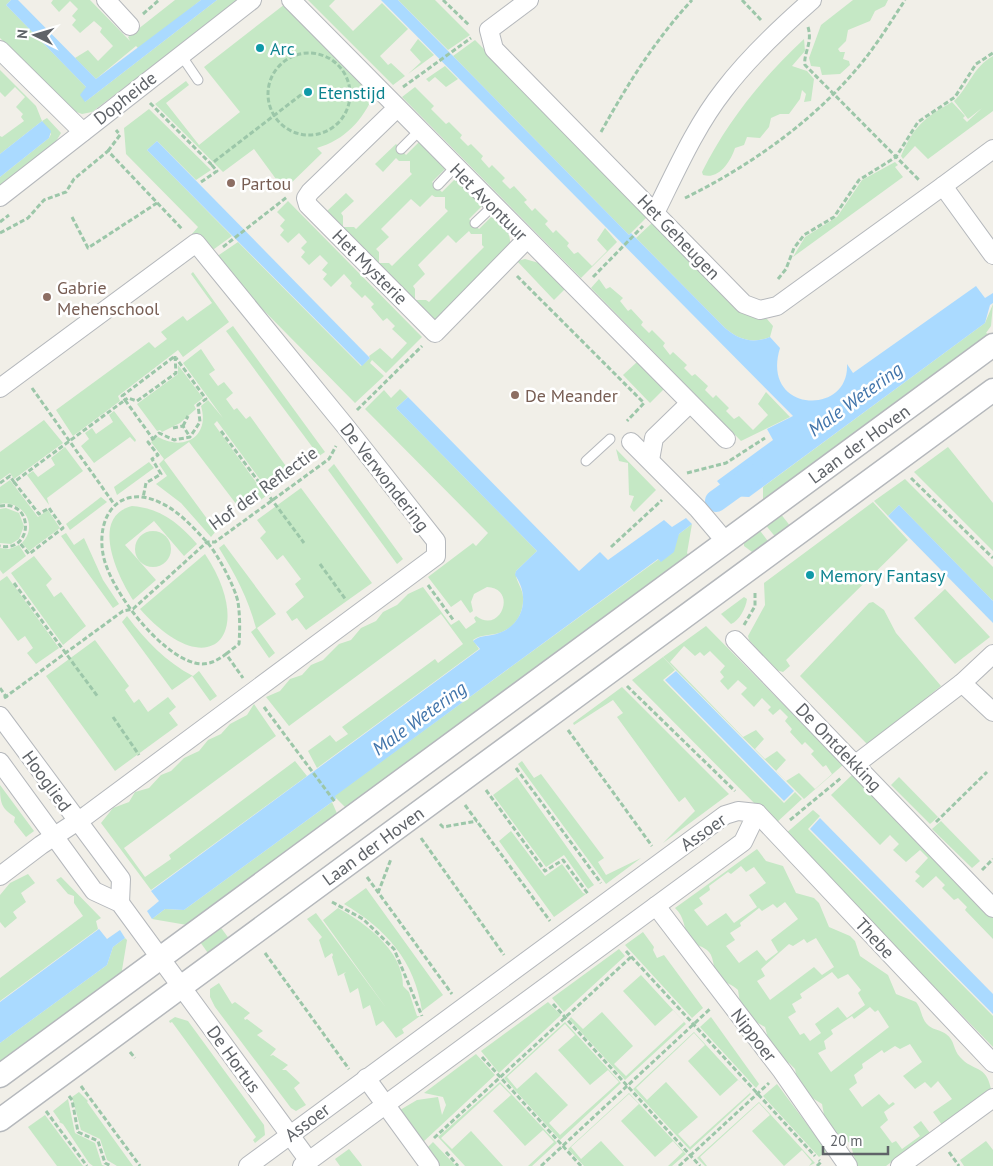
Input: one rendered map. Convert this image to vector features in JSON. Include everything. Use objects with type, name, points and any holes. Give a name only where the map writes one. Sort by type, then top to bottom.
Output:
[{"type":"street","points":[[106,0],[130,26]]},
{"type":"street","name":"Dopheide","points":[[0,198],[252,0]]},
{"type":"street","name":"Het Avontuur","points":[[290,0],[492,206],[726,439]]},
{"type":"street","name":"Het Geheugen","points":[[529,0],[489,30],[494,49],[744,304],[760,310],[777,306],[788,300],[993,149]]},
{"type":"street","points":[[655,213],[686,149],[723,90],[773,34],[812,0]]},
{"type":"street","points":[[0,50],[83,132]]},
{"type":"street","name":"Het Mysterie","points":[[392,104],[306,198],[308,205],[435,333]]},
{"type":"street","points":[[943,186],[993,256]]},
{"type":"street","points":[[435,333],[526,240]]},
{"type":"street","points":[[0,388],[196,243]]},
{"type":"street","name":"De Verwondering","points":[[77,822],[436,556],[436,541],[196,243]]},
{"type":"street","name":"Laan der Hoven","points":[[0,1076],[993,345]]},
{"type":"street","name":"Laan der Hoven","points":[[0,1120],[747,573],[993,390]]},
{"type":"street","points":[[650,460],[654,438],[689,404]]},
{"type":"street","points":[[630,442],[698,509],[726,542],[747,573]]},
{"type":"street","name":"De Ontdekking","points":[[735,640],[993,908]]},
{"type":"street","points":[[856,764],[962,683],[993,654]]},
{"type":"street","points":[[962,683],[993,712]]},
{"type":"street","name":"Hooglied","points":[[0,716],[77,822],[121,878],[120,903]]},
{"type":"street","name":"Hooglied","points":[[0,762],[94,891],[120,903],[159,958]]},
{"type":"street","name":"Assoer","points":[[248,1166],[361,1076],[725,815],[738,811],[757,813],[743,842],[306,1164]]},
{"type":"street","name":"Thebe","points":[[757,813],[993,1063]]},
{"type":"street","name":"Hooglied","points":[[54,837],[77,822]]},
{"type":"street","points":[[0,876],[54,837]]},
{"type":"street","name":"Nippoer","points":[[656,906],[782,1071],[848,1166]]},
{"type":"street","name":"De Hortus","points":[[159,958],[290,1134],[306,1164]]},
{"type":"street","points":[[361,1076],[385,1104],[430,1166]]},
{"type":"street","points":[[900,1166],[993,1098]]},
{"type":"lane","points":[[181,55],[198,80]]},
{"type":"lane","points":[[401,148],[419,131]]},
{"type":"lane","points":[[438,185],[455,168]]},
{"type":"lane","points":[[475,223],[492,206]]},
{"type":"lane","points":[[586,461],[610,439]]},
{"type":"path","points":[[443,0],[472,28]]},
{"type":"path","points":[[592,148],[639,67],[671,22],[692,0]]},
{"type":"path","points":[[742,0],[773,34]]},
{"type":"path","points":[[655,213],[712,185],[740,167],[790,131],[834,94],[865,59],[905,0]]},
{"type":"path","points":[[797,13],[808,27],[810,35],[805,65],[914,175]]},
{"type":"path","points":[[392,104],[438,62],[462,45]]},
{"type":"path","points":[[308,52],[321,54],[332,59],[341,67],[349,84],[350,103],[345,114],[332,128],[316,135],[303,135],[281,125],[273,115],[268,104],[267,91],[270,79],[276,68],[285,60],[296,54],[308,52]]},
{"type":"path","points":[[786,269],[794,248],[804,235],[834,217],[859,180],[896,157],[918,122],[955,96],[976,64],[993,52]]},
{"type":"path","points":[[211,164],[302,94]]},
{"type":"path","points":[[148,100],[217,171],[201,182]]},
{"type":"path","points":[[0,233],[28,218],[44,200],[66,192],[74,179],[108,151],[120,135],[114,128]]},
{"type":"path","points":[[108,151],[196,243]]},
{"type":"path","points":[[72,217],[88,248],[157,203]]},
{"type":"path","points":[[578,291],[642,227]]},
{"type":"path","points":[[223,246],[247,230]]},
{"type":"path","points":[[504,263],[644,403],[627,421]]},
{"type":"path","name":"Hof der Reflectie","points":[[0,702],[123,611],[133,609],[207,542],[215,542],[329,459],[346,427],[363,402],[390,380],[435,333]]},
{"type":"path","points":[[14,482],[125,400],[128,398],[137,401],[176,373],[175,356]]},
{"type":"path","points":[[152,438],[122,396],[175,356]]},
{"type":"path","points":[[143,498],[146,483],[161,474],[152,459],[158,455],[148,442],[159,433],[174,440],[190,437],[200,422],[198,405],[206,399],[175,356]]},
{"type":"path","points":[[20,373],[114,504],[106,514],[101,536],[103,554],[112,582],[152,635],[183,658],[196,663],[209,664],[226,654],[338,806]]},
{"type":"path","points":[[173,428],[183,426],[188,421],[188,416]]},
{"type":"path","points":[[183,426],[190,437]]},
{"type":"path","points":[[221,431],[304,543]]},
{"type":"path","points":[[682,474],[688,481]]},
{"type":"path","points":[[907,474],[993,558]]},
{"type":"path","points":[[0,484],[10,476],[40,514],[49,508],[63,528],[29,554],[19,542]]},
{"type":"path","name":"Hof der Reflectie","points":[[114,504],[132,497],[159,502],[176,511],[207,542],[238,600],[239,644],[226,654]]},
{"type":"path","points":[[0,506],[14,507],[25,518],[26,533],[19,542],[11,546],[0,546]]},
{"type":"path","points":[[611,547],[655,506]]},
{"type":"path","points":[[320,564],[348,602]]},
{"type":"path","points":[[417,570],[454,621]]},
{"type":"path","points":[[735,640],[756,606],[756,593],[747,573]]},
{"type":"path","points":[[14,583],[98,697]]},
{"type":"path","points":[[623,682],[757,813]]},
{"type":"path","points":[[113,717],[149,770]]},
{"type":"path","points":[[564,725],[657,852]]},
{"type":"path","points":[[512,763],[606,890]]},
{"type":"path","points":[[774,832],[856,764]]},
{"type":"path","points":[[923,834],[987,772]]},
{"type":"path","points":[[482,786],[545,871],[563,860],[592,900]]},
{"type":"path","points":[[462,801],[555,927]]},
{"type":"path","points":[[437,819],[443,827],[477,821]]},
{"type":"path","points":[[418,834],[509,961]]},
{"type":"path","points":[[378,893],[393,852]]},
{"type":"path","points":[[390,862],[394,865]]},
{"type":"path","points":[[363,873],[456,999]]},
{"type":"path","points":[[327,900],[363,919],[394,949],[405,971],[416,1006],[426,1022]]},
{"type":"path","points":[[260,946],[350,1070],[361,1076]]},
{"type":"path","points":[[458,1166],[433,1137],[631,957],[821,1162],[817,1166]]},
{"type":"path","points":[[541,1166],[724,996]]},
{"type":"path","points":[[565,1017],[700,1166]]},
{"type":"path","points":[[470,1042],[498,1077],[581,1166]]},
{"type":"path","points":[[679,1166],[782,1071]]},
{"type":"path","points":[[80,1083],[140,1166]]},
{"type":"path","points":[[67,1092],[72,1100],[78,1132],[98,1141],[105,1163],[111,1166]]},
{"type":"path","points":[[44,1108],[87,1166]]},
{"type":"green space","points":[[0,0],[11,0],[6,5],[87,88],[85,102],[217,0],[239,0],[92,112],[82,114],[71,110],[0,38]]},
{"type":"green space","points":[[53,0],[90,0],[130,41],[128,37],[175,0],[201,0],[139,49],[136,46],[96,79],[75,58],[88,50],[98,61],[113,46],[100,32],[102,28],[94,21],[80,33],[72,25],[76,20],[72,16],[78,9],[70,1],[59,12],[51,3]]},
{"type":"green space","points":[[308,0],[335,0],[329,6],[353,31],[382,3],[408,29],[380,56],[388,65],[391,63],[405,76],[393,85]]},
{"type":"green space","points":[[398,0],[435,0],[470,35],[448,50]]},
{"type":"green space","points":[[853,0],[888,0],[885,6],[875,11],[870,21],[848,30],[846,41],[838,49],[840,52],[845,52],[843,59],[849,61],[850,65],[840,74],[822,75],[820,67],[811,66],[809,58],[821,25]]},
{"type":"green space","points":[[285,4],[374,94],[359,120],[352,128],[336,140],[317,148],[322,153],[284,190],[254,149],[223,172],[155,104],[186,81],[189,85],[166,103],[199,145],[240,112],[204,67]]},
{"type":"green space","points":[[418,39],[434,55],[408,74],[421,62],[410,50]]},
{"type":"green space","points":[[804,39],[805,51],[792,66],[807,71],[814,79],[811,101],[804,102],[806,94],[802,90],[800,99],[789,114],[780,114],[771,118],[769,127],[760,138],[747,137],[744,145],[735,148],[724,168],[714,175],[703,175],[702,172],[712,153],[734,118],[774,69]]},
{"type":"green space","points":[[475,40],[648,216],[629,235],[453,56]]},
{"type":"green space","points":[[993,56],[993,111],[928,159],[915,146],[903,159],[901,156],[915,130],[934,113],[952,102],[965,116],[963,118],[967,122],[982,108],[968,119],[954,101],[980,66]]},
{"type":"green space","points":[[445,66],[458,79],[446,87],[435,77],[429,82],[426,79]]},
{"type":"green space","points":[[0,70],[36,106],[42,121],[0,154],[0,136],[2,137],[24,121],[21,117],[23,114],[16,107],[25,97],[15,87],[5,97],[0,92]]},
{"type":"green space","points":[[415,87],[434,106],[431,109],[446,124],[449,122],[462,135],[460,138],[468,146],[471,144],[483,156],[481,159],[489,168],[492,165],[505,178],[502,181],[510,189],[514,186],[527,200],[524,202],[532,211],[535,208],[548,221],[545,224],[553,233],[556,230],[569,243],[567,246],[574,254],[578,252],[592,266],[607,251],[597,240],[605,228],[617,242],[581,278],[402,97]]},
{"type":"green space","points":[[149,109],[211,170],[196,180],[157,141],[147,150],[232,236],[210,252],[192,234],[198,227],[126,154],[124,128]]},
{"type":"green space","points":[[47,118],[61,133],[55,143],[0,187],[0,177],[49,138],[51,134],[42,121]]},
{"type":"green space","points":[[420,141],[446,168],[432,182],[442,192],[456,178],[483,205],[469,219],[479,229],[493,215],[505,228],[510,239],[510,244],[435,323],[326,212],[346,193],[354,201],[341,213],[343,216],[343,227],[354,227],[356,229],[412,174],[410,172],[410,161],[399,161],[396,158],[383,172],[375,164],[396,144],[406,155]],"holes":[[[432,195],[435,197],[445,197],[445,208],[448,211],[392,266],[389,263],[379,263],[379,252],[376,249],[389,237],[381,229],[411,199],[420,207]],[[469,231],[471,234],[482,234],[482,245],[484,247],[429,302],[426,300],[415,300],[415,289],[413,286],[425,274],[418,265],[448,235],[456,243]]]},
{"type":"green space","points":[[895,162],[898,165],[895,167],[903,177],[793,257],[805,237],[837,217],[862,180]]},
{"type":"green space","points":[[288,201],[422,337],[386,373],[372,360],[370,363],[384,376],[355,403],[213,259],[238,242],[361,366],[370,358],[369,356],[380,348],[392,359],[407,343],[392,329],[395,326],[387,318],[383,321],[371,307],[374,304],[365,295],[362,298],[350,286],[352,283],[344,274],[331,287],[323,279],[327,274],[322,270],[328,263],[320,255],[309,265],[301,257],[305,252],[301,248],[307,242],[299,233],[288,243],[280,235],[284,230],[280,226],[285,220],[277,212]]},
{"type":"green space","points":[[653,222],[754,317],[767,319],[773,326],[770,337],[746,340],[725,328],[636,238]]},
{"type":"green space","points":[[525,259],[539,263],[565,289],[554,300],[517,261]]},
{"type":"green space","points":[[193,272],[229,322],[183,357],[178,350],[118,396],[120,401],[73,436],[56,410],[149,342],[155,348],[167,339],[161,332],[183,316],[187,321],[212,303],[191,274]]},
{"type":"green space","points":[[599,279],[606,289],[610,287],[623,298],[620,301],[628,311],[631,309],[643,322],[641,325],[649,333],[652,330],[665,343],[663,346],[670,355],[673,352],[687,365],[684,368],[692,376],[695,374],[708,386],[705,390],[713,398],[716,395],[729,408],[726,411],[734,419],[739,416],[753,430],[768,415],[758,404],[766,392],[790,417],[741,441],[591,288]]},
{"type":"green space","points":[[993,304],[991,326],[986,333],[993,336],[763,507],[763,487],[985,323]]},
{"type":"green space","points":[[233,326],[325,452],[319,456],[226,331]]},
{"type":"green space","points":[[201,349],[215,370],[209,374],[218,386],[224,382],[233,393],[226,399],[234,410],[237,408],[246,419],[250,416],[293,476],[270,493],[217,421],[214,424],[266,496],[243,513],[189,442],[164,460],[216,531],[211,537],[181,503],[156,484],[167,476],[159,464],[164,459],[151,442],[158,437],[177,443],[186,442],[193,438],[202,426],[201,406],[208,400],[223,418],[183,363]]},
{"type":"green space","points":[[637,362],[664,389],[650,403],[623,375]]},
{"type":"green space","points":[[178,365],[203,398],[194,405],[196,409],[180,423],[162,432],[160,430],[157,431],[137,404],[178,374]]},
{"type":"green space","points":[[400,389],[408,397],[396,408],[537,551],[516,571],[516,577],[523,594],[523,603],[520,614],[510,628],[473,640],[479,649],[317,768],[308,751],[330,735],[336,742],[348,734],[342,727],[435,659],[438,663],[463,644],[441,614],[289,726],[266,697],[280,691],[290,679],[302,675],[311,665],[323,660],[339,644],[351,640],[361,628],[376,621],[383,612],[397,605],[408,594],[423,587],[451,625],[459,620],[466,629],[476,622],[474,618],[476,616],[485,620],[493,620],[499,615],[504,602],[502,595],[496,589],[487,587],[474,594],[471,602],[473,611],[470,613],[461,600],[451,607],[428,577],[473,543],[476,546],[488,533],[365,409],[384,390],[391,398]]},
{"type":"green space","points":[[114,411],[136,440],[135,442],[130,437],[94,463],[81,446],[89,439],[85,433],[92,428],[96,434],[113,422],[109,415]]},
{"type":"green space","points":[[44,420],[63,443],[14,479],[10,473],[0,480],[0,452]]},
{"type":"green space","points":[[65,447],[83,471],[47,498],[49,505],[27,475],[33,471],[38,477],[55,465],[51,458]]},
{"type":"green space","points":[[948,447],[993,503],[993,551],[914,472]]},
{"type":"green space","points":[[616,449],[656,490],[634,512],[630,507],[634,496],[629,495],[628,463],[619,461]]},
{"type":"green space","points":[[149,462],[154,468],[117,495],[114,487]]},
{"type":"green space","points":[[334,464],[403,559],[397,564],[328,470]]},
{"type":"green space","points":[[905,479],[993,567],[993,601],[899,505],[888,516],[874,501]]},
{"type":"green space","points":[[10,480],[38,517],[48,510],[60,528],[29,551],[22,543],[29,529],[26,515],[16,506],[0,504],[0,487]]},
{"type":"green space","points":[[301,488],[372,583],[306,630],[297,618],[292,621],[286,612],[304,597],[295,584],[301,579],[283,555],[277,560],[260,538],[266,532],[257,520]]},
{"type":"green space","points":[[101,497],[107,502],[70,530],[66,524]]},
{"type":"green space","points":[[873,502],[908,540],[786,660],[790,666],[783,672],[776,670],[749,640],[748,636],[765,605],[764,583]]},
{"type":"green space","points":[[132,506],[160,513],[176,523],[197,544],[184,556],[154,521],[125,545],[156,580],[133,600],[120,577],[111,549],[109,535],[112,522],[119,512]]},
{"type":"green space","points":[[6,508],[19,513],[24,526],[19,539],[11,544],[0,543],[0,509]]},
{"type":"green space","points":[[780,513],[791,527],[777,539],[764,523]]},
{"type":"green space","points":[[692,524],[687,553],[691,559],[349,811],[334,796],[659,559],[660,561],[679,534]]},
{"type":"green space","points":[[758,528],[770,544],[752,552],[744,546],[744,540]]},
{"type":"green space","points":[[153,531],[165,537],[171,549],[165,561],[153,567],[141,561],[135,549],[141,537]]},
{"type":"green space","points":[[66,533],[74,545],[84,538],[103,580],[119,604],[113,608],[61,536]]},
{"type":"green space","points":[[224,544],[276,614],[257,628],[275,653],[269,658],[251,632],[256,628],[253,617],[240,586],[219,548]]},
{"type":"green space","points":[[19,545],[26,556],[3,574],[0,570],[0,548],[9,549]]},
{"type":"green space","points":[[205,554],[220,583],[227,607],[226,627],[219,641],[205,647],[187,645],[165,633],[140,609]]},
{"type":"green space","points":[[34,556],[52,579],[46,585],[54,597],[61,592],[86,626],[63,645],[11,573]]},
{"type":"green space","points":[[7,576],[59,648],[36,664],[27,653],[33,648],[25,636],[18,641],[0,617],[0,581]]},
{"type":"green space","points":[[945,589],[990,637],[955,664],[914,618]]},
{"type":"green space","points":[[744,597],[747,599],[744,610],[737,620],[731,624],[721,614]]},
{"type":"green space","points":[[873,602],[884,610],[896,633],[941,686],[868,745],[800,676],[869,603]]},
{"type":"green space","points":[[127,616],[141,634],[174,664],[193,676],[199,671],[217,696],[210,701],[192,676],[172,690],[122,622]]},
{"type":"green space","points":[[706,626],[843,765],[804,799],[786,781],[799,773],[815,789],[832,774],[826,765],[823,767],[811,754],[814,751],[805,742],[802,745],[790,732],[792,729],[785,721],[788,717],[780,709],[773,715],[768,710],[771,707],[762,698],[754,707],[741,694],[747,688],[738,680],[728,690],[720,681],[724,677],[720,672],[725,666],[710,651],[704,656],[700,652],[695,656],[684,646],[670,662],[743,737],[756,730],[764,739],[755,749],[765,759],[777,751],[786,760],[776,771],[663,657]]},
{"type":"green space","points":[[95,640],[129,686],[125,690],[134,703],[139,699],[148,712],[168,697],[176,707],[169,713],[178,725],[115,771],[46,676]]},
{"type":"green space","points":[[663,657],[675,670],[663,680],[784,803],[795,792],[802,799],[775,824],[632,680]]},
{"type":"green space","points":[[622,687],[729,794],[663,843],[695,811],[685,797],[679,802],[617,717],[623,713],[613,700],[574,725],[573,723]]},
{"type":"green space","points":[[254,704],[276,736],[124,848],[145,877],[171,859],[169,855],[295,761],[307,776],[151,890],[101,823],[113,808],[129,802],[135,792],[149,788],[161,775],[171,771],[184,758],[199,751],[208,740],[221,734],[230,724],[247,715]]},
{"type":"green space","points":[[522,761],[534,778],[541,774],[604,858],[598,862],[606,875],[641,858],[606,884],[518,764]]},
{"type":"green space","points":[[852,775],[993,918],[993,939],[965,910],[967,907],[958,898],[954,900],[942,888],[945,885],[936,876],[923,888],[915,881],[920,876],[915,872],[928,858],[920,850],[906,862],[893,850],[899,844],[890,835],[880,845],[831,795]]},
{"type":"green space","points":[[517,777],[594,885],[588,889],[564,855],[546,867],[493,795]]},
{"type":"green space","points":[[899,777],[938,817],[930,824],[891,785]]},
{"type":"green space","points":[[0,785],[34,831],[26,837],[14,822],[15,817],[2,804]]},
{"type":"green space","points":[[332,802],[339,818],[187,925],[152,919],[165,909],[184,910]]},
{"type":"green space","points":[[813,810],[820,816],[808,829],[993,1016],[993,1047],[785,834]]},
{"type":"green space","points":[[941,821],[980,861],[972,868],[932,829]]},
{"type":"green space","points":[[511,831],[545,876],[562,864],[583,893],[586,894],[554,917],[499,841]]},
{"type":"green space","points":[[757,849],[766,861],[783,866],[796,893],[814,898],[819,903],[829,927],[850,936],[855,941],[860,956],[888,975],[896,994],[916,1002],[926,1024],[949,1036],[960,1057],[986,1076],[991,1089],[942,1125],[933,1112],[952,1099],[938,1081],[931,1088],[925,1082],[915,1089],[903,1076],[922,1062],[910,1044],[900,1049],[895,1046],[884,1053],[882,1050],[862,1064],[863,1068],[854,1075],[857,1083],[849,1089],[862,1107],[879,1094],[889,1105],[893,1102],[895,1104],[884,1112],[888,1120],[880,1127],[892,1143],[896,1141],[902,1149],[920,1136],[913,1127],[921,1121],[930,1133],[886,1166],[857,1166],[850,1143],[834,1131],[825,1120],[822,1104],[809,1096],[798,1083],[795,1069],[789,1063],[781,1060],[769,1042],[765,1027],[751,1019],[740,1003],[738,990],[723,981],[717,974],[709,952],[690,939],[681,915],[675,908]],"holes":[[[741,866],[746,872],[754,867],[766,883],[749,895],[757,907],[734,923],[726,913],[707,926],[694,910],[703,904],[699,898],[710,890],[709,886],[728,872],[731,874]],[[785,902],[798,919],[771,940],[778,952],[766,961],[757,950],[739,963],[726,946],[735,940],[730,933],[741,926],[740,923],[759,908],[762,911],[773,904],[777,908]],[[816,938],[834,967],[822,975],[814,967],[770,1000],[757,981],[765,976],[761,969],[789,944],[793,946],[804,939],[807,943]],[[832,972],[838,979],[848,974],[861,990],[858,993],[865,1005],[847,1018],[838,1007],[815,1024],[821,1033],[810,1041],[804,1033],[800,1035],[788,1017],[796,1012],[792,1004],[802,998],[800,994]],[[870,1007],[875,1012],[878,1010],[889,1027],[831,1072],[818,1053],[826,1049],[824,1041],[833,1034],[831,1030],[852,1016],[854,1019]]]},
{"type":"green space","points":[[28,874],[35,883],[21,893],[26,902],[13,912],[17,918],[5,928],[0,922],[0,895],[10,883]]},
{"type":"green space","points":[[61,877],[101,918],[96,921],[98,929],[0,1001],[0,978],[83,916],[74,903],[74,896],[68,894],[56,880]]},
{"type":"green space","points":[[366,888],[443,995],[422,1011],[413,977],[396,948],[373,924],[344,904]]},
{"type":"green space","points":[[338,908],[371,930],[390,950],[397,961],[403,986],[409,992],[417,1016],[420,1016],[402,1029],[404,1033],[396,1038],[383,1021],[376,1026],[370,1005],[363,1009],[358,988],[350,993],[344,974],[346,972],[338,976],[332,953],[325,958],[319,940],[322,937],[307,919],[316,913],[387,1009],[323,920]]},
{"type":"green space","points":[[219,925],[230,940],[210,956],[198,939]]},
{"type":"green space","points":[[643,932],[654,947],[653,950],[657,958],[664,955],[703,1008],[692,1018],[625,945]]},
{"type":"green space","points":[[125,938],[127,940],[122,970],[125,975],[0,1067],[0,1043],[107,965],[113,947]]},
{"type":"green space","points":[[619,949],[625,956],[564,1012],[552,998]]},
{"type":"green space","points":[[630,963],[686,1024],[625,1080],[569,1019],[571,1017],[583,1029],[602,1012],[633,1046],[614,1064],[626,1076],[684,1022],[673,1010],[655,1026],[623,991],[641,975]]},
{"type":"green space","points":[[219,983],[232,1004],[235,1002],[250,1013],[244,1018],[263,1031],[257,1035],[276,1049],[270,1056],[273,1055],[288,1065],[282,1070],[286,1070],[300,1083],[294,1088],[306,1105],[296,1111],[291,1108],[215,1007],[210,997],[210,989]]},
{"type":"green space","points":[[548,1002],[561,1015],[499,1073],[481,1051]]},
{"type":"green space","points":[[175,1017],[188,1021],[264,1125],[265,1135],[255,1143],[253,1140],[256,1137],[172,1022],[170,1023],[169,1021]]},
{"type":"green space","points":[[711,1017],[759,1084],[756,1088],[700,1027]]},
{"type":"green space","points":[[565,1022],[621,1083],[560,1140],[504,1078]],"holes":[[[565,1024],[575,1035],[558,1050],[590,1085],[608,1070],[619,1082],[560,1135],[549,1123],[568,1105],[536,1072],[517,1089],[507,1077]]]},
{"type":"green space","points":[[694,1032],[751,1094],[690,1150],[633,1089]],"holes":[[[694,1033],[705,1045],[688,1061],[720,1096],[738,1080],[750,1093],[690,1147],[678,1134],[698,1117],[666,1082],[647,1100],[636,1088]]]},
{"type":"green space","points":[[476,1054],[495,1075],[422,1143],[400,1110],[417,1100],[438,1097],[442,1115],[446,1105],[443,1097],[424,1093]]},
{"type":"green space","points":[[500,1082],[557,1143],[532,1166],[528,1166],[554,1142],[543,1130],[525,1146],[493,1111],[511,1095],[500,1084],[441,1138],[452,1149],[471,1131],[503,1166],[465,1166],[438,1137]]},
{"type":"green space","points":[[777,1084],[827,1151],[819,1157],[763,1096]]},
{"type":"green space","points":[[79,1092],[88,1101],[133,1166],[117,1166],[107,1160],[100,1139],[81,1130],[72,1097]]},
{"type":"green space","points":[[629,1093],[686,1154],[672,1166],[668,1166],[683,1152],[673,1141],[655,1157],[621,1121],[639,1104],[629,1094],[571,1147],[581,1159],[601,1141],[624,1166],[584,1166],[568,1149]]},
{"type":"green space","points":[[68,1099],[75,1133],[95,1143],[102,1165],[105,1166],[93,1166],[89,1163],[63,1124],[59,1122],[53,1111]]},
{"type":"green space","points":[[759,1102],[815,1163],[809,1166],[812,1162],[802,1150],[784,1166],[752,1131],[770,1115],[759,1103],[700,1157],[707,1166],[705,1166],[697,1158]]},
{"type":"green space","points":[[45,1115],[83,1166],[57,1166],[28,1127]]},
{"type":"green space","points":[[986,1141],[993,1150],[993,1166],[964,1166],[960,1160]]},
{"type":"green space","points":[[433,1142],[456,1166],[440,1166],[427,1148]]},
{"type":"green space","points":[[349,1149],[362,1166],[340,1166],[335,1159]]},
{"type":"water","points":[[11,0],[18,0],[96,79],[201,0],[217,0],[85,102],[80,95],[86,87],[6,5]]},
{"type":"water","points":[[381,0],[398,0],[629,235],[631,233],[725,328],[746,340],[770,337],[780,348],[777,370],[782,385],[793,396],[807,400],[822,399],[835,393],[844,381],[847,364],[853,373],[976,286],[985,298],[993,293],[993,303],[990,305],[985,323],[749,497],[730,496],[717,481],[773,440],[767,429],[793,416]]},
{"type":"water","points":[[42,121],[51,131],[49,138],[0,177],[0,154]]},
{"type":"water","points":[[157,141],[370,358],[362,366],[147,150]]},
{"type":"water","points":[[408,397],[579,571],[600,552],[608,560],[664,520],[672,527],[686,518],[692,524],[679,534],[674,552],[661,562],[658,559],[335,796],[336,799],[184,910],[165,909],[152,919],[147,911],[159,901],[151,891],[480,649],[473,641],[479,637],[499,633],[507,629],[519,616],[523,600],[520,583],[515,575],[516,571],[537,551],[396,408]]},
{"type":"water","points":[[899,505],[993,601],[993,623],[888,516]]},
{"type":"water","points":[[676,671],[794,791],[784,801],[665,680]]},
{"type":"water","points":[[820,818],[993,994],[993,1014],[810,829]]},
{"type":"water","points":[[99,929],[107,939],[120,930],[125,938],[113,947],[107,965],[0,1043],[0,1002]]},
{"type":"waterway","name":"Male Wetering","points":[[716,501],[752,475]]},
{"type":"place","name":"Arc","points":[[260,48]]},
{"type":"place","name":"Etenstijd","points":[[308,92]]},
{"type":"place","name":"Partou","points":[[231,183]]},
{"type":"place","name":"Gabrie Mehenschool","points":[[47,297]]},
{"type":"place","name":"De Meander","points":[[515,395]]},
{"type":"place","name":"Memory Fantasy","points":[[810,575]]}]
